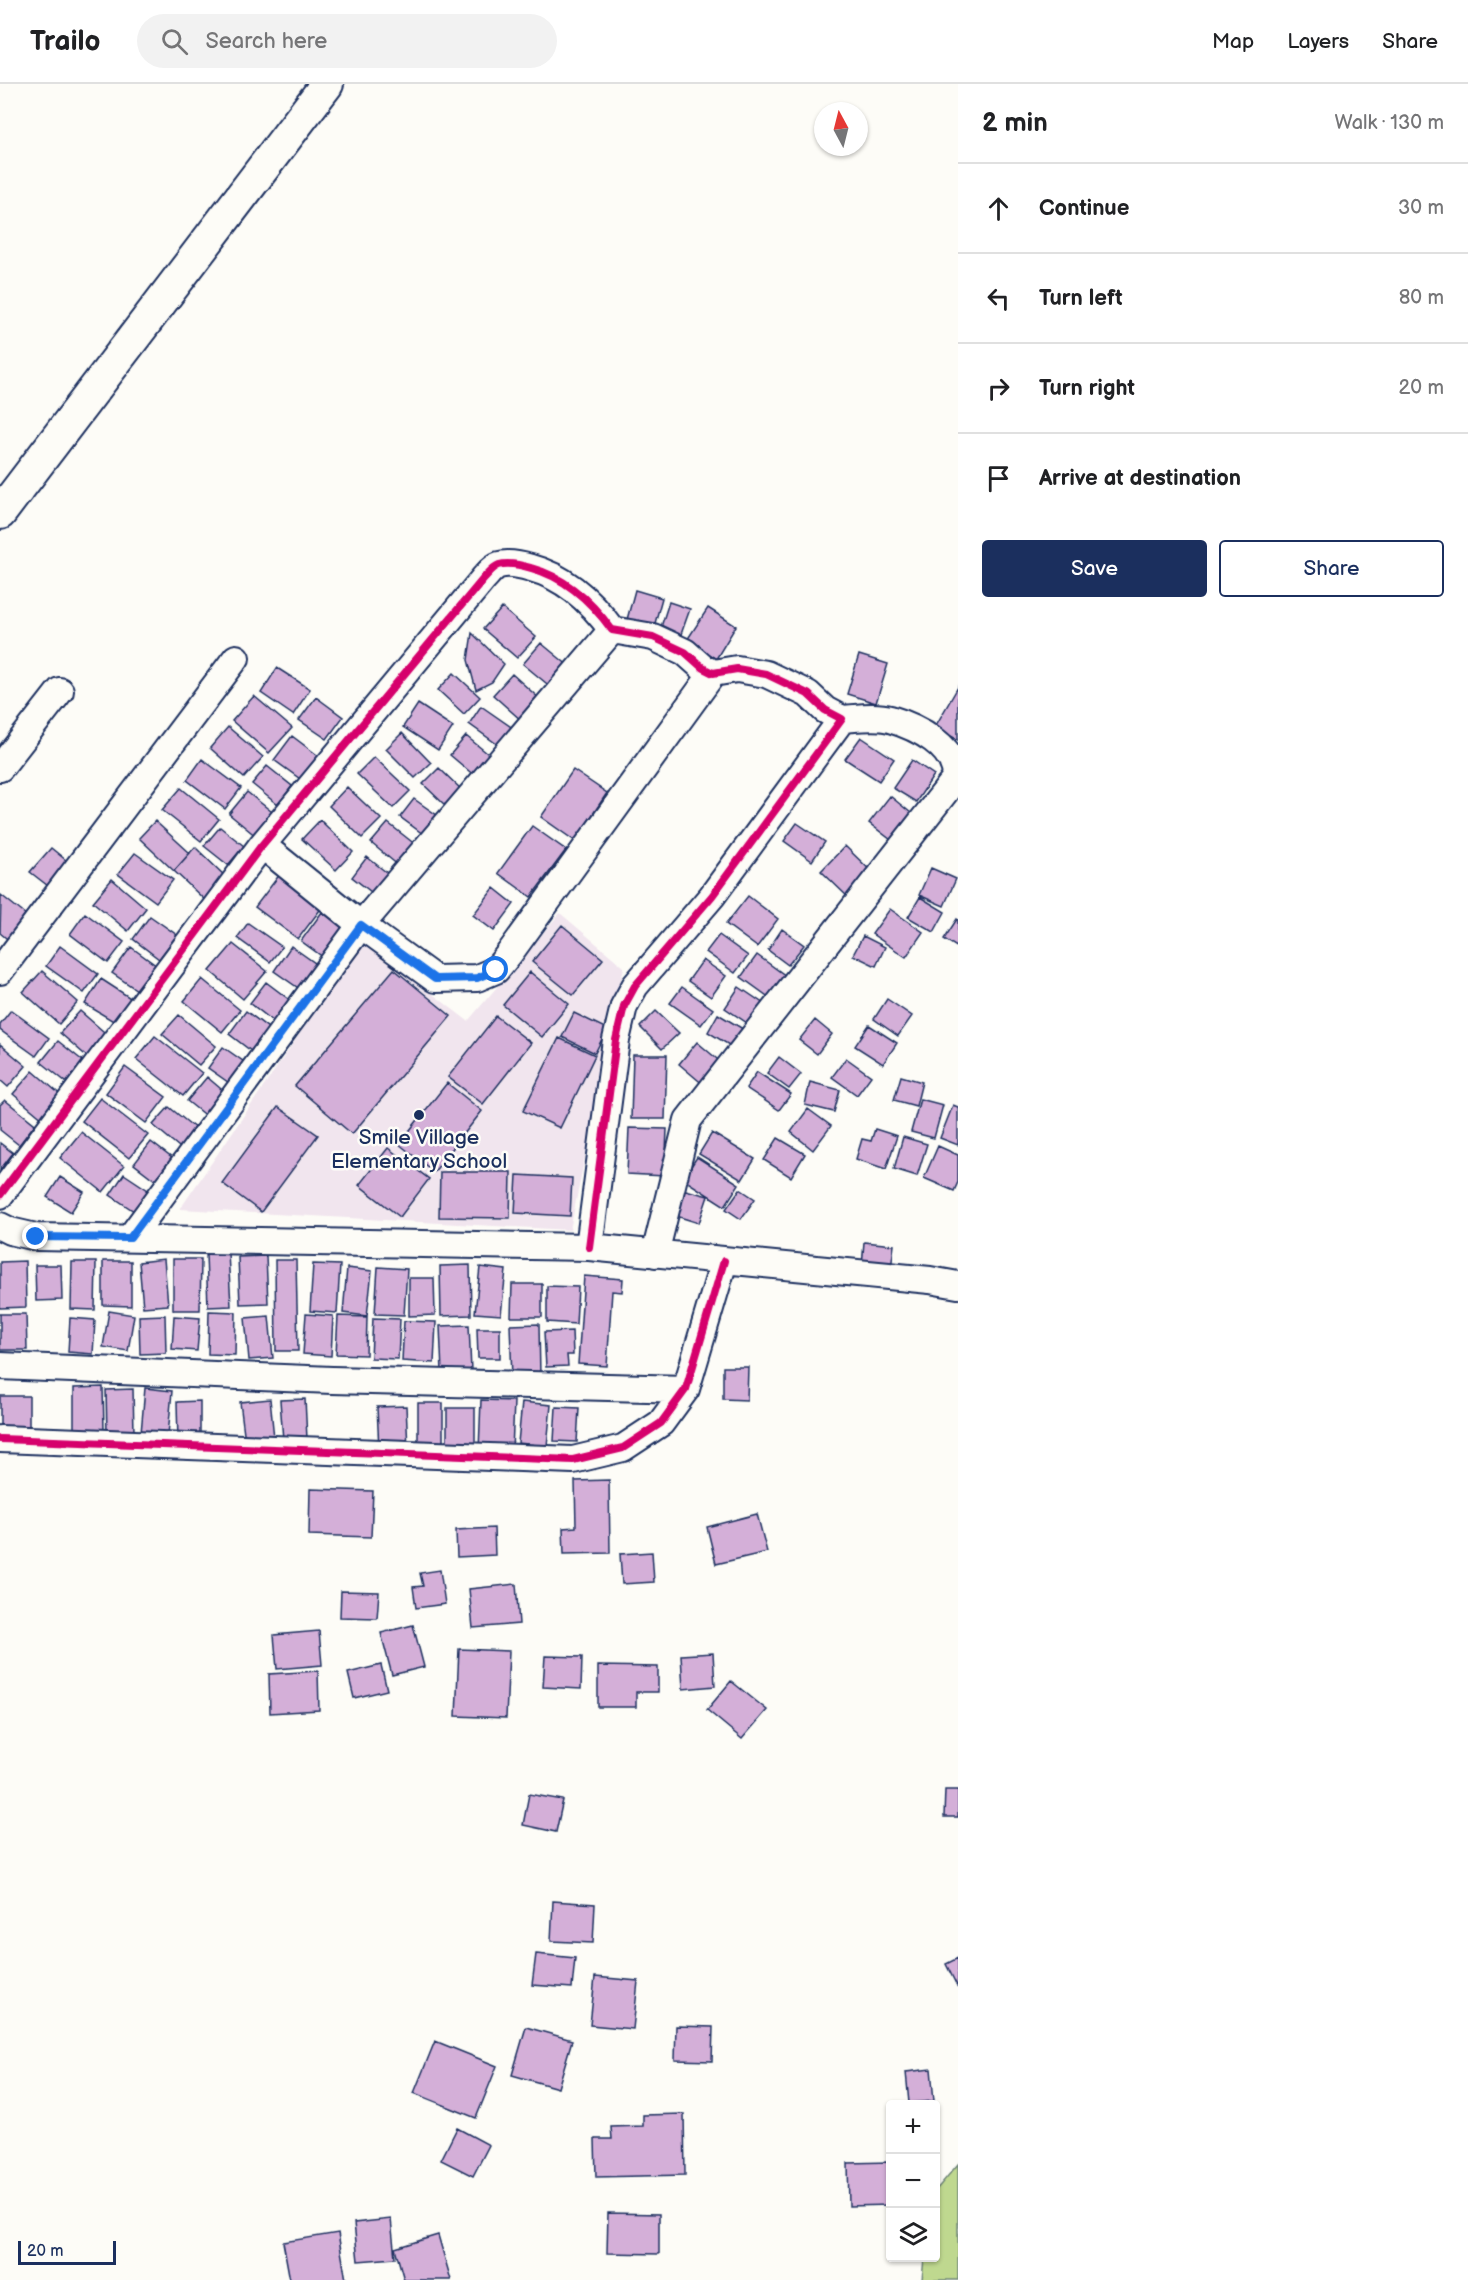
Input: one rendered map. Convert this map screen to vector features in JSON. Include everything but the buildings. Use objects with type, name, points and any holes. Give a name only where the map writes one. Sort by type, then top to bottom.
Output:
[{"type":"street","points":[[0,513],[327,84]]},
{"type":"street","points":[[0,1195],[262,845],[484,578],[497,566],[516,563],[549,573],[576,591],[602,615],[612,630],[653,637],[685,652],[703,668],[713,673],[737,669],[765,674],[808,694],[825,710],[842,719],[888,719],[927,736],[943,748],[953,760],[956,769],[957,778],[688,1120],[655,1254]]},
{"type":"street","points":[[130,1238],[361,925],[612,630]]},
{"type":"street","points":[[0,971],[236,658]]},
{"type":"street","points":[[262,845],[361,925],[435,979],[477,978],[496,970],[713,673]]},
{"type":"street","points":[[0,768],[60,691]]},
{"type":"street","points":[[589,1247],[616,1040],[624,1006],[634,986],[712,896],[842,719]]},
{"type":"street","points":[[0,1226],[10,1231],[36,1237],[589,1247],[930,1280],[958,1286]]},
{"type":"street","points":[[0,1439],[573,1460],[623,1448],[661,1423],[686,1389],[724,1261]]},
{"type":"street","points":[[0,1366],[332,1380],[686,1389]]},
{"type":"shaded area","name":"Smile Village Elementary School","points":[[560,913],[624,967],[570,1230],[180,1209],[363,941],[468,1021]]},
{"type":"green space","points":[[958,2164],[958,2280],[922,2280],[924,2262],[940,2262],[940,2185]]},
{"type":"cycle path","points":[[0,1195],[262,845],[484,578],[497,566],[511,564],[543,572],[566,584],[586,600],[612,630],[653,637],[685,652],[703,668],[713,673],[737,669],[766,674],[808,694],[825,710],[842,719],[712,896],[635,986],[624,1006],[616,1040],[589,1247]]},
{"type":"cycle path","points":[[0,1439],[573,1460],[623,1448],[661,1423],[686,1389],[724,1261]]},
{"type":"place","name":"Smile Village Elementary School","points":[[419,1115]]},
{"type":"route","points":[[36,1237],[130,1238],[361,925],[435,979],[477,978],[496,970]]}]
